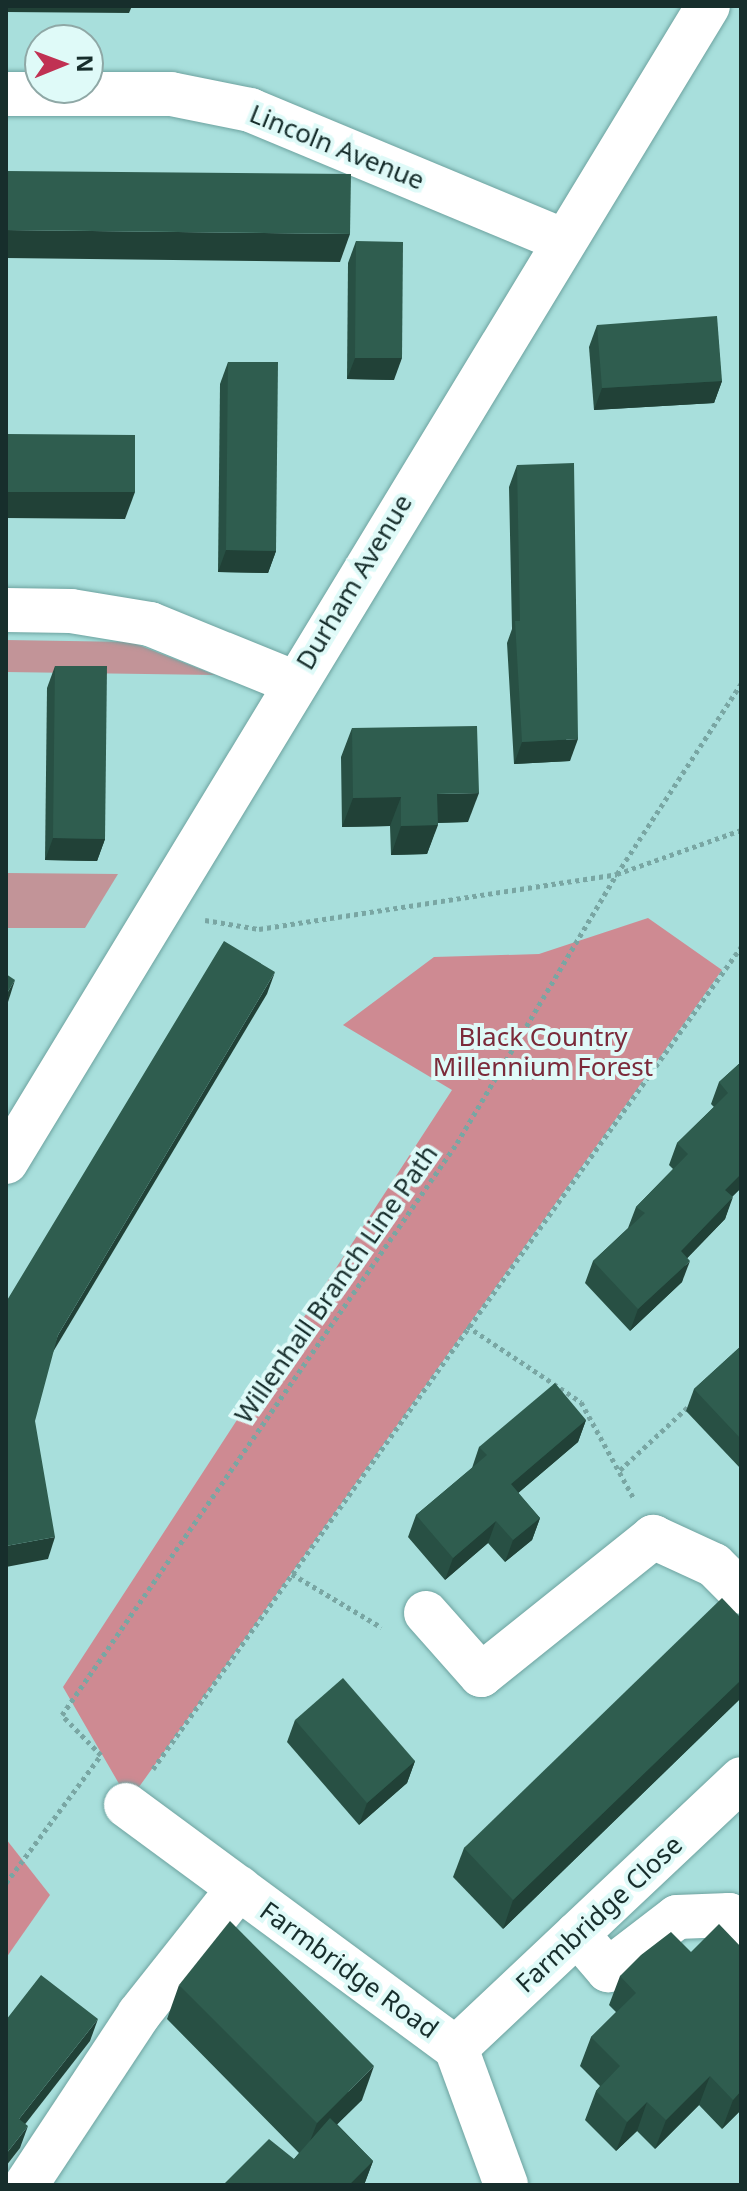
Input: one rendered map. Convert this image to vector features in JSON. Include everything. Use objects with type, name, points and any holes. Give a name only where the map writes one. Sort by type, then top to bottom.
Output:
[{"type":"street","name":"Durham Avenue","points":[[6,1162],[293,682],[708,6]]},
{"type":"street","name":"Lincoln Avenue","points":[[6,94],[171,94],[250,110],[563,240]]},
{"type":"street","points":[[6,610],[71,611],[150,624],[293,682]]},
{"type":"street","points":[[426,1613],[481,1675],[653,1537],[714,1565],[741,1592]]},
{"type":"street","name":"Farmbridge Close","points":[[456,2048],[741,1779]]},
{"type":"street","name":"Farmbridge Road","points":[[134,1811],[456,2048],[506,2185]]},
{"type":"street","points":[[26,2185],[139,2014],[239,1888]]},
{"type":"street","points":[[577,1934],[608,1970],[677,1917],[729,1915],[741,1928]]},
{"type":"path","name":"Willenhall Branch Line Path","points":[[6,1883],[101,1755],[62,1715],[457,1143],[617,874],[741,684]]},
{"type":"path","points":[[157,912],[259,929],[617,874],[741,830]]},
{"type":"path","points":[[134,1811],[129,1801],[741,947]]},
{"type":"path","points":[[467,1326],[581,1402],[620,1470],[653,1537]]},
{"type":"path","points":[[620,1470],[697,1398]]},
{"type":"path","points":[[292,1574],[394,1635],[426,1613]]},
{"type":"shaded area","points":[[6,640],[131,642],[215,675],[6,672]]},
{"type":"shaded area","points":[[6,873],[118,874],[85,928],[6,928]]},
{"type":"green space","name":"Black Country Millennium Forest","points":[[648,918],[722,970],[129,1801],[63,1687],[452,1090],[343,1025],[434,957],[539,954]]},
{"type":"green space","points":[[6,1839],[50,1895],[6,1958]]},
{"type":"building","points":[[6,171],[351,174],[350,234],[6,230]]},
{"type":"building","points":[[356,241],[403,242],[402,358],[355,358]]},
{"type":"building","points":[[717,316],[722,381],[602,388],[597,325]]},
{"type":"building","points":[[228,362],[278,362],[276,551],[226,550]]},
{"type":"building","points":[[6,434],[135,435],[135,492],[6,492]]},
{"type":"building","points":[[574,463],[578,739],[522,742],[515,621],[520,621],[517,465]]},
{"type":"building","points":[[55,666],[107,666],[105,839],[53,838]]},
{"type":"building","points":[[477,726],[479,793],[437,794],[438,825],[401,826],[401,797],[353,798],[352,728]]},
{"type":"building","points":[[224,941],[275,972],[58,1335],[35,1421],[55,1537],[6,1546],[6,1302]]},
{"type":"building","points":[[6,974],[15,980],[6,995]]},
{"type":"building","points":[[741,1062],[741,1174],[725,1190],[733,1197],[681,1251],[690,1261],[638,1309],[593,1261],[645,1213],[636,1207],[688,1154],[677,1143],[728,1093],[719,1082]]},
{"type":"building","points":[[741,1346],[741,1439],[694,1389]]},
{"type":"building","points":[[555,1383],[586,1420],[511,1484],[540,1518],[513,1540],[496,1521],[453,1558],[416,1515],[487,1455],[479,1447]]},
{"type":"building","points":[[722,1598],[741,1618],[741,1680],[513,1900],[464,1848]]},
{"type":"building","points":[[343,1678],[415,1761],[367,1803],[295,1720]]},
{"type":"building","points":[[230,1921],[374,2066],[317,2123],[179,1985]]},
{"type":"building","points":[[719,1924],[741,1947],[741,2091],[733,2100],[710,2076],[666,2120],[647,2102],[627,2122],[596,2091],[620,2066],[591,2037],[636,1993],[620,1976],[641,1955],[671,1932],[691,1952]]},
{"type":"building","points":[[41,1975],[98,2019],[19,2119],[28,2126],[6,2154],[6,2020]]},
{"type":"building","points":[[330,2118],[373,2161],[349,2185],[223,2185],[269,2139],[294,2159]]}]
